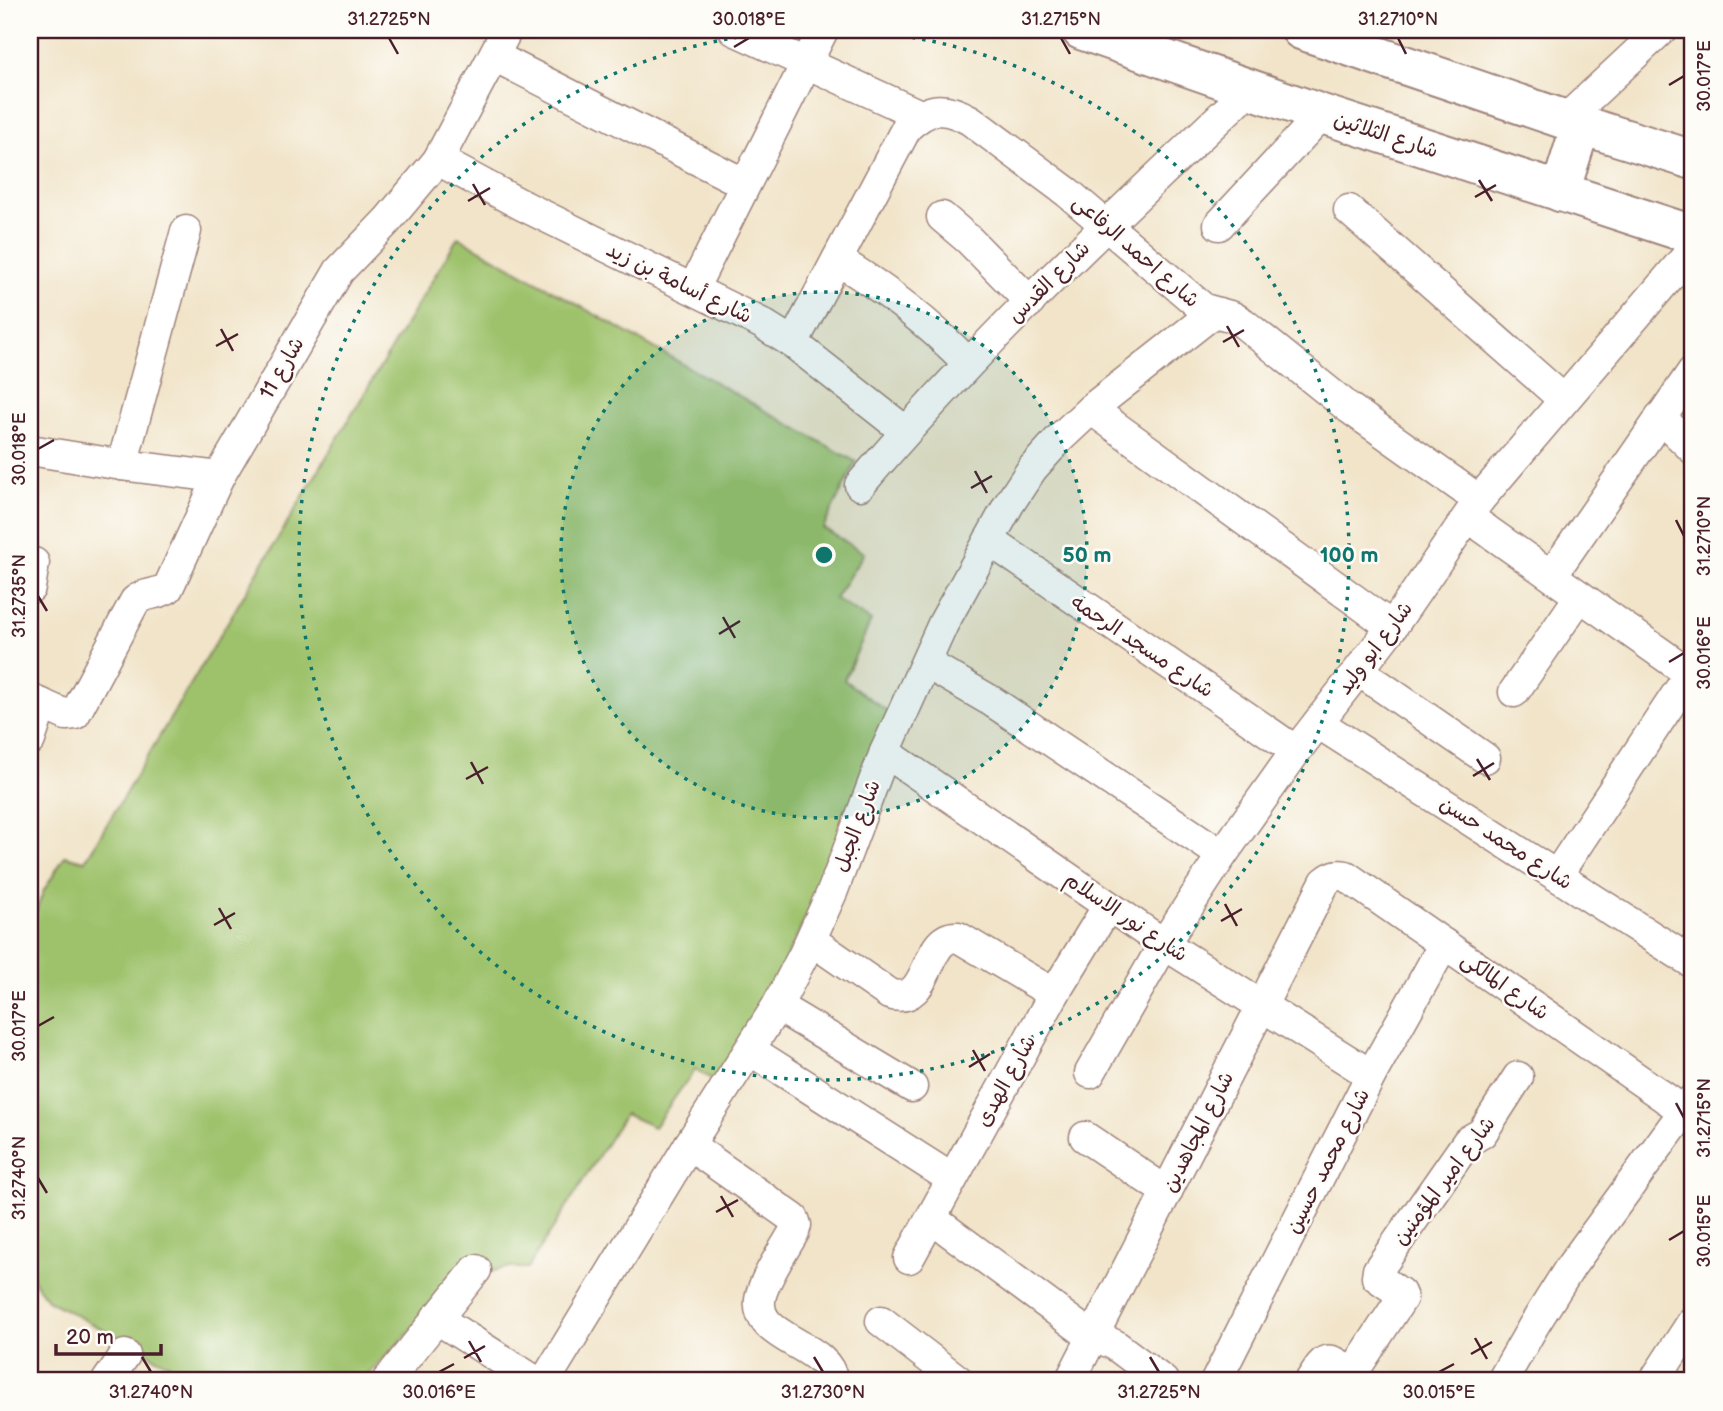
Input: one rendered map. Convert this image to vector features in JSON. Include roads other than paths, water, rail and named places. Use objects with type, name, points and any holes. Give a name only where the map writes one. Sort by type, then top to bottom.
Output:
[{"type":"street","points":[[734,30],[920,115],[907,127],[793,343]]},
{"type":"street","points":[[693,289],[823,30]]},
{"type":"street","name":"شارع الثلاثين","points":[[1081,30],[1322,114],[1693,235]]},
{"type":"street","points":[[1301,30],[1693,160]]},
{"type":"street","points":[[1560,192],[1573,122],[1661,30]]},
{"type":"street","points":[[500,43],[745,184]]},
{"type":"street","name":"شارع 11","points":[[30,740],[135,601],[168,588],[219,477],[339,271],[387,221],[438,160],[500,43]]},
{"type":"street","name":"شارع القدس","points":[[860,485],[968,363],[1107,224],[1250,89]]},
{"type":"street","name":"شارع احمد الرفاعى","points":[[920,115],[937,110],[954,111],[970,120],[1107,224],[1204,309],[1233,317],[1243,323],[1552,575],[1692,675]]},
{"type":"street","points":[[1219,225],[1322,114]]},
{"type":"street","name":"شارع أسامة بن زيد","points":[[438,160],[522,205],[750,317],[793,343],[905,431]]},
{"type":"street","points":[[1349,210],[1563,399]]},
{"type":"street","points":[[942,217],[969,240],[1030,302]]},
{"type":"street","points":[[122,465],[186,232]]},
{"type":"street","name":"شارع ابو وليد","points":[[1090,1073],[1164,944],[1222,855],[1296,751],[1392,627],[1473,508],[1693,249]]},
{"type":"street","points":[[837,260],[907,306],[968,363]]},
{"type":"street","name":"شارع الجبل","points":[[545,1381],[689,1144],[777,1006],[811,940],[885,752],[943,624],[1009,504],[1032,469],[1060,438],[1213,313]]},
{"type":"street","points":[[1552,575],[1693,371]]},
{"type":"street","points":[[1091,410],[1392,627]]},
{"type":"street","points":[[1660,417],[1693,449]]},
{"type":"street","points":[[30,450],[219,477]]},
{"type":"street","name":"شارع مسجد الرحمه","points":[[989,541],[1296,751]]},
{"type":"street","points":[[1514,692],[1580,596]]},
{"type":"street","points":[[926,663],[993,702],[1222,855]]},
{"type":"street","points":[[1359,671],[1485,758]]},
{"type":"street","points":[[1556,875],[1692,675]]},
{"type":"street","name":"شارع محمد حسن","points":[[1318,723],[1693,963]]},
{"type":"street","name":"شارع نور الاسلام","points":[[885,752],[1164,944],[1371,1075]]},
{"type":"street","name":"شارع المالكى","points":[[1325,883],[1338,874],[1346,876],[1444,944],[1689,1105]]},
{"type":"street","name":"شارع المجاهدين","points":[[1070,1381],[1325,883]]},
{"type":"street","name":"شارع الهدى","points":[[909,1258],[1054,994],[1108,906]]},
{"type":"street","points":[[811,940],[889,994],[898,997],[915,989],[941,943],[952,936],[1054,994]]},
{"type":"street","name":"شارع محمد حسين","points":[[1216,1381],[1371,1075],[1444,944]]},
{"type":"street","points":[[777,1006],[912,1087]]},
{"type":"street","points":[[750,1050],[952,1179]]},
{"type":"street","name":"شارع امير المؤمنين","points":[[1310,1381],[1328,1359],[1347,1370],[1356,1368],[1402,1298],[1400,1293],[1377,1277],[1378,1270],[1468,1141],[1484,1130],[1518,1077]]},
{"type":"street","points":[[1502,1381],[1571,1266],[1689,1105]]},
{"type":"street","points":[[1084,1137],[1167,1192]]},
{"type":"street","points":[[689,1144],[794,1219],[794,1232],[761,1293],[759,1306],[762,1317],[770,1327],[824,1361],[832,1373],[833,1381]]},
{"type":"street","points":[[931,1218],[1094,1337],[1115,1345],[1163,1381]]},
{"type":"street","points":[[387,1381],[476,1270]]},
{"type":"street","points":[[436,1318],[535,1381]]},
{"type":"street","points":[[881,1321],[959,1381]]},
{"type":"street","points":[[1654,1381],[1693,1321]]},
{"type":"street","points":[[107,1381],[125,1355]]}]
